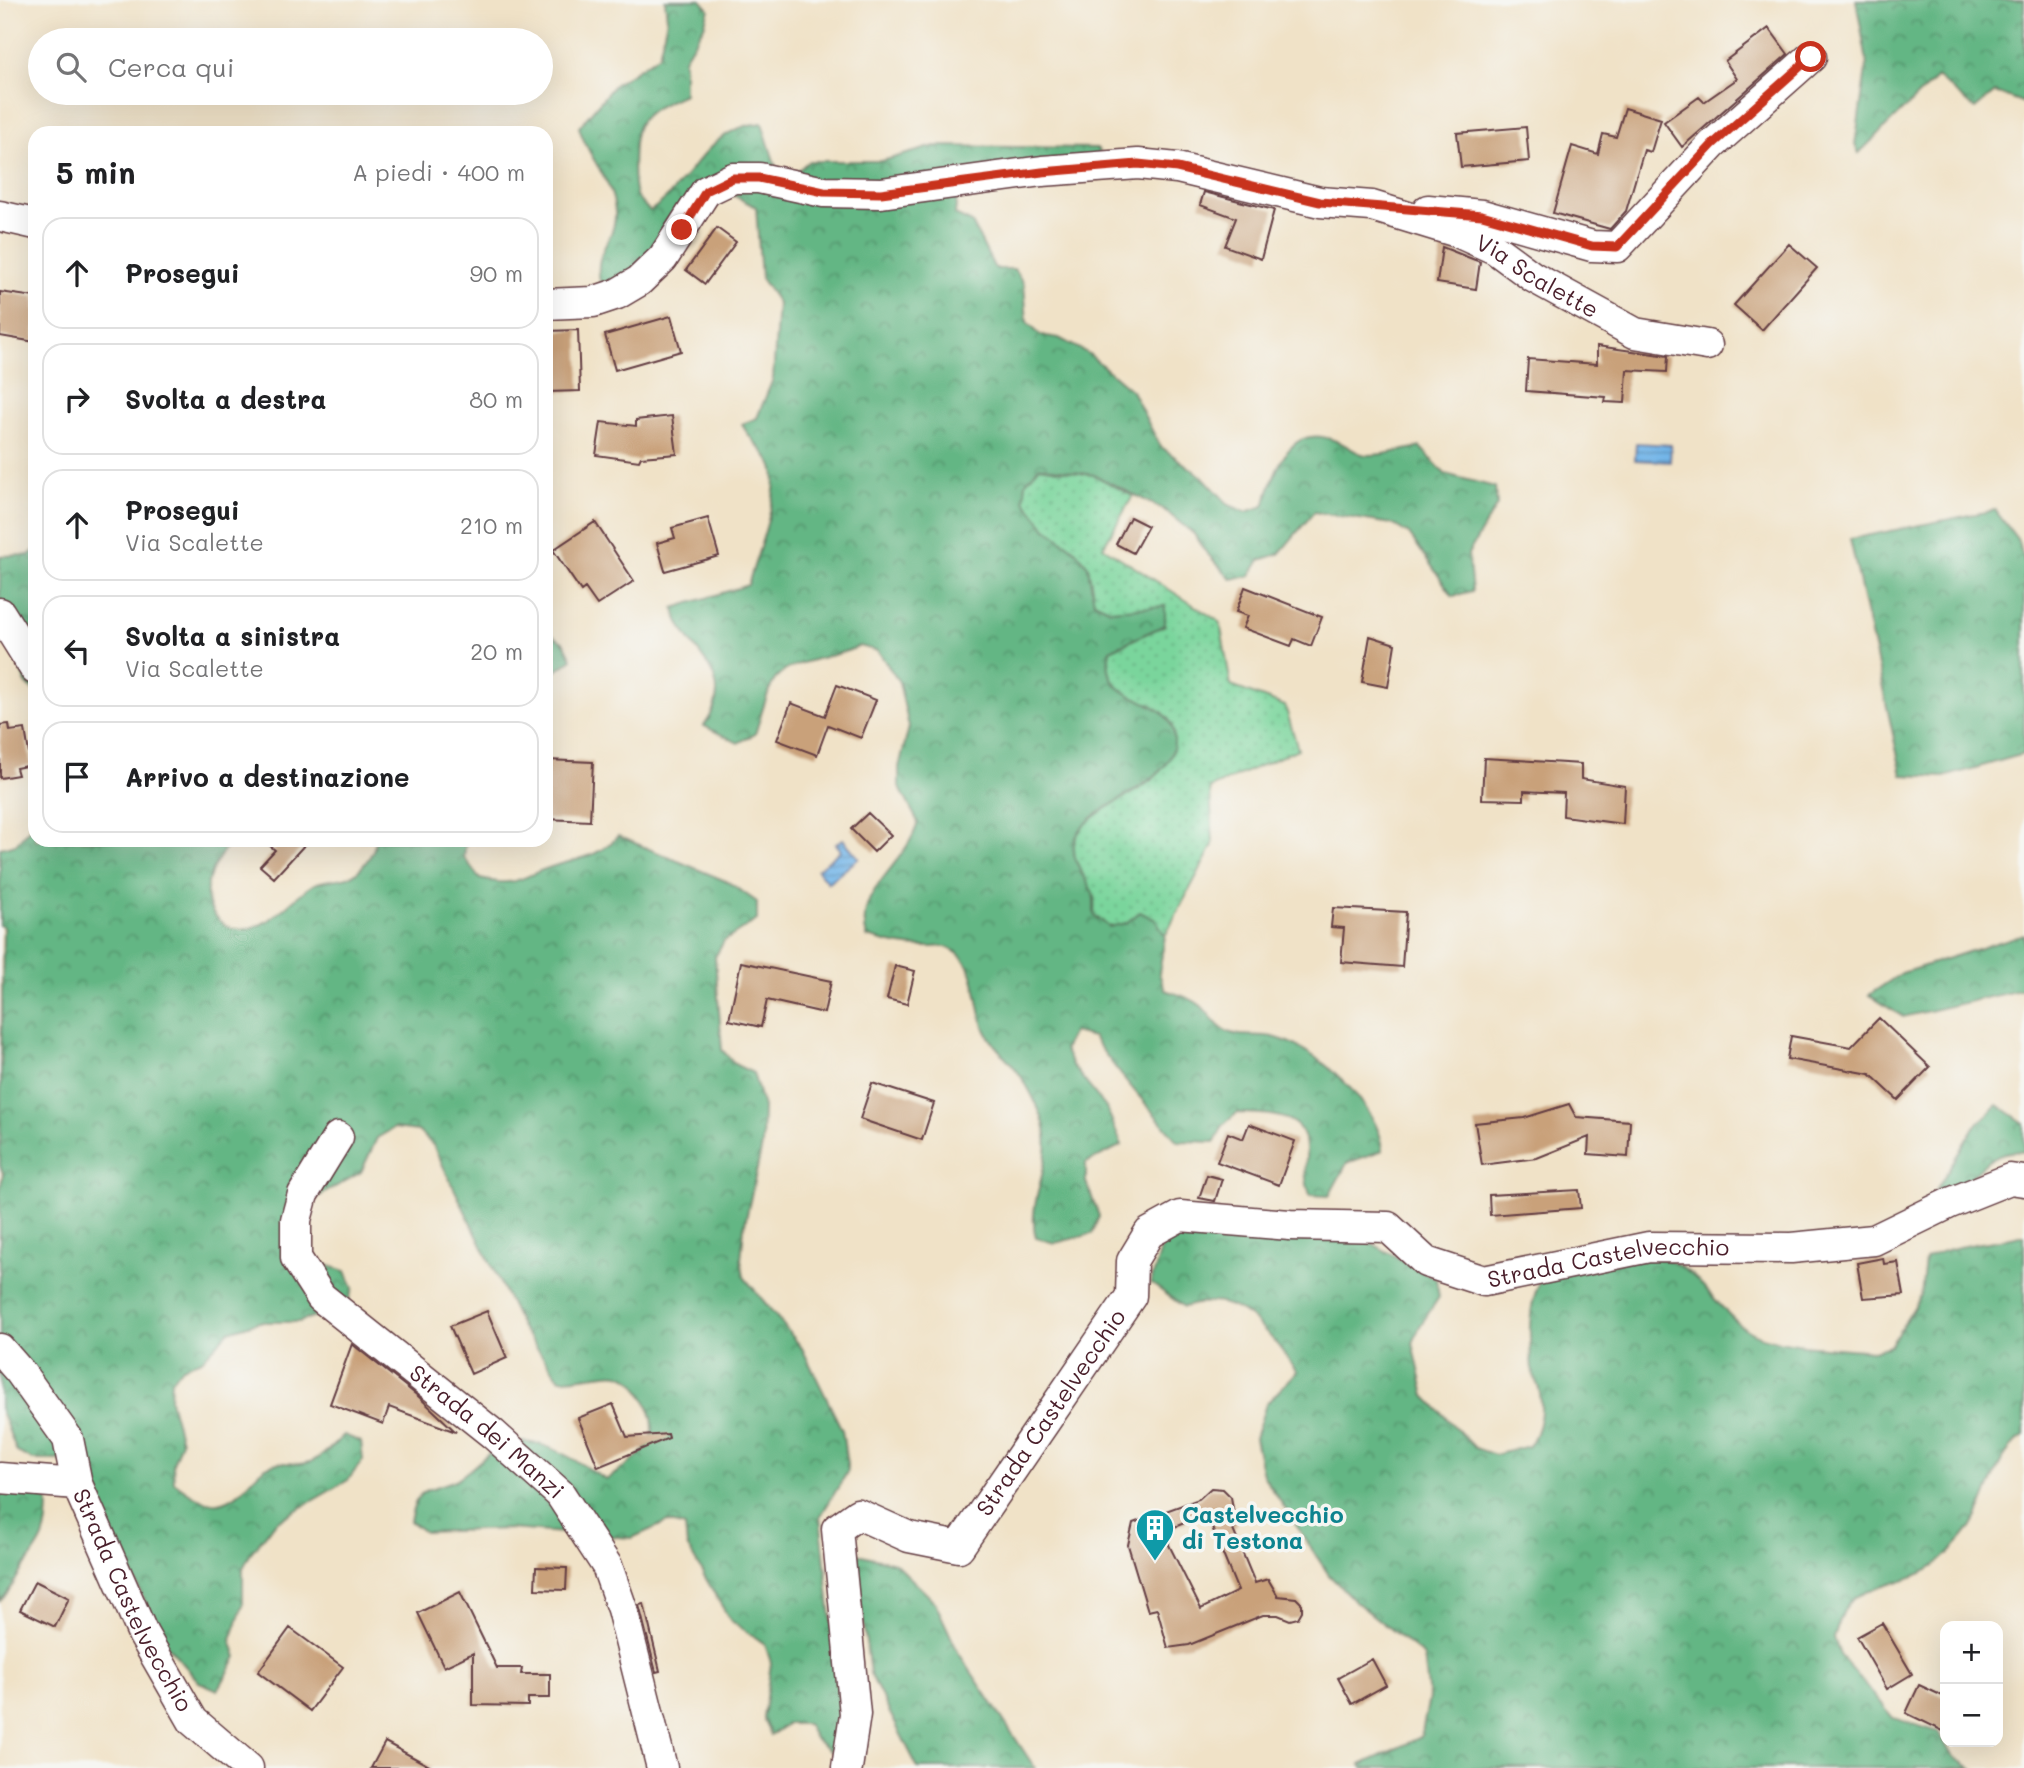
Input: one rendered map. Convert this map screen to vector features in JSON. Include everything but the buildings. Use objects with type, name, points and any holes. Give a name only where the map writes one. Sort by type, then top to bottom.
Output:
[{"type":"street","points":[[1372,206],[1482,215],[1592,246],[1617,247],[1712,145],[1811,57]]},
{"type":"street","name":"Via Scalette","points":[[553,304],[593,302],[617,294],[639,281],[663,258],[706,191],[733,178],[759,178],[824,192],[881,193],[1042,172],[1138,164],[1177,168],[1320,202],[1372,206],[1457,232],[1495,249],[1533,277],[1634,332],[1707,345]]},
{"type":"street","points":[[0,216],[28,222]]},
{"type":"street","points":[[0,613],[28,658]]},
{"type":"street","name":"Strada dei Manzi","points":[[338,1137],[303,1194],[296,1220],[296,1258],[309,1284],[331,1306],[492,1434],[560,1494],[607,1566],[621,1609],[662,1768]]},
{"type":"street","name":"Strada Castelvecchio","points":[[846,1768],[855,1714],[837,1529],[858,1514],[909,1537],[959,1547],[1131,1296],[1132,1261],[1149,1233],[1180,1216],[1290,1225],[1388,1227],[1426,1262],[1484,1281],[1649,1247],[1791,1248],[1874,1240],[2010,1179],[2024,1181]]},
{"type":"street","points":[[0,1349],[68,1438],[77,1484]]},
{"type":"street","name":"Strada Castelvecchio","points":[[0,1478],[77,1484],[143,1633],[193,1721],[248,1768]]},
{"type":"green space","points":[[665,0],[701,0],[709,9],[704,26],[684,59],[684,94],[653,110],[643,118],[637,130],[634,184],[638,199],[650,211],[665,199],[712,146],[726,135],[742,127],[762,123],[778,174],[795,173],[809,161],[882,161],[935,146],[1097,148],[1106,163],[957,196],[955,215],[972,223],[995,269],[1014,269],[1024,284],[1027,322],[1040,335],[1059,338],[1089,354],[1132,391],[1160,446],[1204,478],[1229,505],[1246,512],[1264,506],[1286,453],[1306,438],[1319,437],[1340,442],[1366,455],[1420,447],[1445,474],[1495,487],[1497,505],[1468,554],[1472,591],[1453,596],[1409,534],[1392,524],[1314,512],[1279,554],[1260,560],[1250,576],[1231,579],[1204,550],[1194,534],[1163,509],[1094,475],[1039,467],[1026,482],[1024,500],[1045,527],[1076,551],[1088,566],[1094,602],[1111,610],[1165,606],[1165,625],[1110,650],[1109,669],[1114,683],[1124,692],[1161,712],[1170,723],[1174,739],[1171,756],[1160,771],[1093,817],[1080,830],[1074,844],[1075,857],[1093,894],[1094,915],[1109,927],[1126,923],[1140,912],[1156,920],[1165,936],[1159,973],[1165,990],[1196,1002],[1226,1031],[1238,1035],[1273,1037],[1308,1053],[1343,1081],[1358,1098],[1371,1115],[1383,1150],[1347,1163],[1329,1196],[1310,1195],[1306,1179],[1305,1140],[1295,1124],[1277,1116],[1237,1113],[1223,1125],[1215,1142],[1177,1141],[1093,1037],[1073,1032],[1064,1049],[1072,1065],[1107,1109],[1122,1145],[1086,1163],[1086,1182],[1099,1216],[1092,1234],[1055,1243],[1036,1238],[1034,1211],[1046,1157],[1045,1128],[1024,1080],[992,1042],[985,1029],[975,984],[967,964],[946,947],[906,946],[867,937],[867,905],[882,879],[903,853],[918,822],[899,786],[899,767],[909,727],[899,682],[878,651],[860,646],[800,664],[780,674],[768,693],[755,734],[738,743],[704,726],[714,708],[717,691],[714,677],[679,624],[674,608],[748,585],[771,508],[775,478],[770,461],[742,424],[757,418],[773,379],[778,303],[761,278],[756,207],[733,195],[701,216],[620,286],[601,286],[599,263],[615,222],[615,212],[610,189],[579,127],[614,85],[659,55],[667,19]]},
{"type":"green space","points":[[1856,0],[2024,0],[2024,103],[1995,92],[1975,109],[1937,77],[1859,153],[1855,145],[1867,62]]},
{"type":"green space","points":[[1039,467],[1094,475],[1133,496],[1103,547],[1220,622],[1231,686],[1285,706],[1298,749],[1210,788],[1213,845],[1165,936],[1156,920],[1109,927],[1094,915],[1093,894],[1077,863],[1074,844],[1086,823],[1150,781],[1160,771],[1173,745],[1171,723],[1162,712],[1125,692],[1115,683],[1109,670],[1110,650],[1165,625],[1165,607],[1111,610],[1094,602],[1088,566],[1076,551],[1045,528],[1024,500],[1026,481]]},
{"type":"green space","points":[[1995,510],[2017,539],[2024,559],[2024,754],[1944,777],[1902,775],[1850,539]]},
{"type":"green space","points":[[28,555],[28,685],[8,627],[0,623],[0,556]]},
{"type":"green space","points":[[553,636],[564,643],[572,659],[553,671]]},
{"type":"green space","points":[[28,830],[28,847],[226,847],[209,880],[208,901],[222,923],[237,929],[263,924],[316,883],[352,875],[360,869],[374,847],[465,847],[464,857],[480,879],[503,882],[519,880],[589,856],[618,836],[728,882],[757,902],[757,920],[724,941],[715,957],[722,1050],[736,1065],[753,1073],[763,1107],[762,1146],[744,1228],[741,1260],[744,1277],[802,1348],[842,1430],[848,1471],[820,1517],[844,1739],[831,1752],[816,1740],[807,1724],[787,1724],[771,1735],[763,1718],[771,1663],[765,1644],[730,1620],[687,1546],[685,1527],[667,1522],[632,1538],[509,1529],[424,1532],[410,1521],[419,1496],[429,1489],[460,1477],[501,1446],[515,1442],[543,1445],[570,1457],[606,1480],[646,1448],[653,1427],[643,1396],[628,1378],[614,1373],[560,1379],[522,1328],[433,1145],[418,1131],[394,1128],[377,1138],[361,1172],[302,1206],[310,1260],[346,1271],[353,1288],[347,1305],[299,1322],[258,1322],[229,1331],[202,1360],[182,1367],[171,1381],[170,1400],[181,1441],[173,1464],[174,1482],[203,1500],[220,1503],[229,1500],[265,1467],[276,1463],[299,1464],[312,1461],[324,1454],[344,1435],[361,1442],[363,1460],[348,1480],[276,1522],[252,1551],[243,1568],[243,1605],[231,1640],[237,1657],[218,1690],[199,1682],[165,1643],[83,1473],[71,1460],[33,1460],[17,1452],[0,1408],[3,927],[0,925],[0,848],[16,844]]},
{"type":"green space","points":[[2024,934],[2024,989],[1903,1017],[1869,995],[1902,973]]},
{"type":"green space","points":[[1998,1105],[2024,1123],[2024,1152],[2009,1152],[1997,1156],[1952,1195],[1942,1201],[1920,1205],[1936,1190],[1974,1127]]},
{"type":"green space","points":[[1205,1229],[1354,1239],[1371,1243],[1436,1279],[1439,1297],[1420,1326],[1413,1343],[1425,1396],[1475,1448],[1495,1455],[1529,1446],[1538,1426],[1540,1397],[1532,1369],[1530,1334],[1533,1300],[1541,1279],[1624,1261],[1656,1258],[1667,1260],[1690,1274],[1737,1322],[1758,1335],[1807,1345],[1873,1351],[1890,1346],[1921,1296],[1925,1259],[1960,1247],[2024,1235],[2024,1436],[2005,1455],[1979,1513],[1956,1545],[1928,1570],[1856,1597],[1844,1610],[1834,1638],[1840,1655],[1893,1718],[1939,1732],[1940,1747],[1947,1747],[1952,1756],[1972,1768],[1363,1768],[1361,1765],[1421,1737],[1429,1698],[1424,1656],[1355,1601],[1329,1575],[1263,1475],[1255,1438],[1266,1404],[1297,1372],[1272,1338],[1238,1309],[1211,1302],[1184,1307],[1151,1283],[1164,1239]]},
{"type":"green space","points":[[11,1489],[29,1489],[48,1501],[47,1523],[39,1545],[0,1601],[0,1495]]},
{"type":"green space","points":[[858,1554],[895,1563],[935,1602],[958,1652],[1035,1768],[918,1768],[870,1674],[858,1580]]},
{"type":"water","points":[[1636,443],[1671,445],[1670,462],[1635,460]]},
{"type":"water","points":[[843,839],[859,858],[828,883],[817,870],[841,850],[836,844]]},
{"type":"place","name":"Castelvecchio di Testona","points":[[1155,1562]]},
{"type":"route","points":[[682,230],[695,204],[706,191],[733,178],[759,178],[824,192],[881,193],[1042,172],[1138,164],[1177,168],[1320,202],[1347,202],[1482,215],[1536,228],[1592,246],[1617,247],[1712,145],[1811,57]]}]
